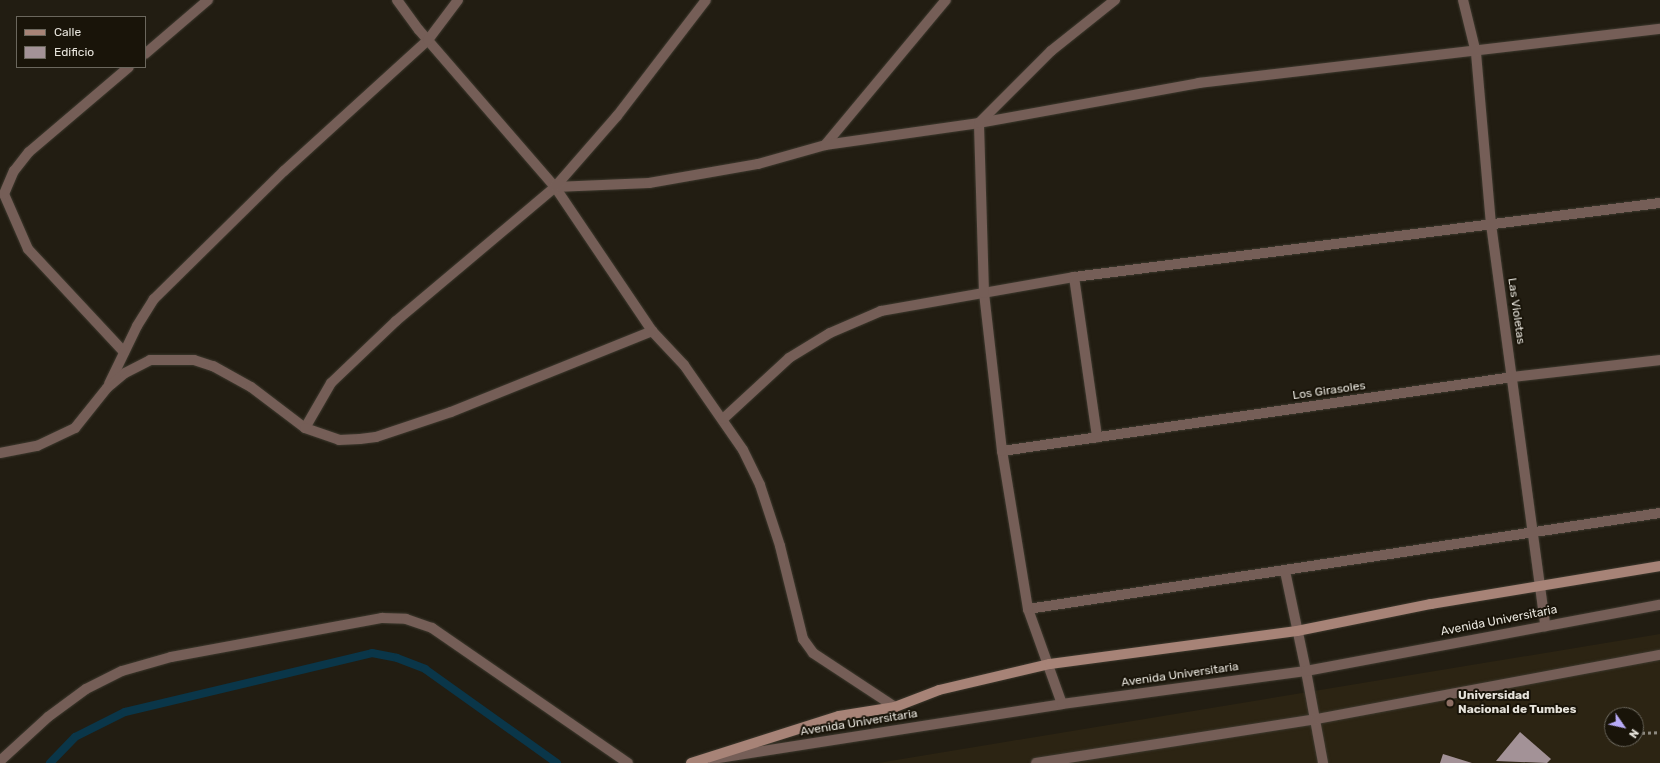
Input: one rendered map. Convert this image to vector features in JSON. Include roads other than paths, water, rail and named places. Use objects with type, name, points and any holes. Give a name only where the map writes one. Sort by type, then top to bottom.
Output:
[{"type":"main road","points":[[691,763],[702,761],[839,716],[895,707],[939,690],[1050,664],[1297,631],[1540,585],[1660,566]]},
{"type":"street","points":[[146,53],[208,0]]},
{"type":"street","points":[[397,0],[428,40],[555,187],[652,331],[684,365],[723,418],[743,450],[760,485],[780,546],[803,639],[813,653],[895,707]]},
{"type":"street","points":[[107,388],[124,352],[154,299],[175,275],[428,40],[458,0]]},
{"type":"street","points":[[305,428],[331,382],[396,321],[555,187],[617,116],[706,0]]},
{"type":"street","points":[[824,145],[946,0]]},
{"type":"street","points":[[1062,704],[1050,664],[1028,609],[1002,451],[984,293],[979,123],[1050,51],[1115,0]]},
{"type":"street","name":"Las Violetas","points":[[1463,0],[1476,53],[1491,224],[1513,377],[1530,534],[1540,585],[1545,626]]},
{"type":"street","points":[[555,187],[649,183],[758,164],[824,145],[979,123],[1199,83],[1476,53],[1660,30]]},
{"type":"street","points":[[124,352],[28,249],[4,204],[4,194],[7,186],[29,152],[128,68]]},
{"type":"street","points":[[723,418],[789,358],[830,333],[881,311],[1074,277],[1660,203]]},
{"type":"street","points":[[1074,277],[1097,437]]},
{"type":"street","points":[[0,453],[37,446],[75,428],[107,388],[125,373],[150,360],[194,360],[213,366],[251,387],[305,428],[339,440],[376,437],[451,412],[652,331]]},
{"type":"street","name":"Los Girasoles","points":[[1002,451],[1513,377],[1660,360]]},
{"type":"street","points":[[1028,609],[1530,534],[1660,513]]},
{"type":"street","points":[[1285,571],[1317,719],[1323,763]]},
{"type":"street","name":"Avenida Universitaria","points":[[702,761],[1062,704],[1306,671],[1660,606]]},
{"type":"street","points":[[0,761],[60,708],[86,689],[122,671],[171,657],[382,618],[406,619],[432,628],[628,763]]},
{"type":"street","points":[[1036,763],[1317,719],[1660,655]]},
{"type":"waterway","points":[[50,763],[75,737],[125,712],[372,653],[397,658],[425,669],[557,763]]},
{"type":"place","name":"Universidad Nacional de Tumbes","points":[[1450,703]]}]
